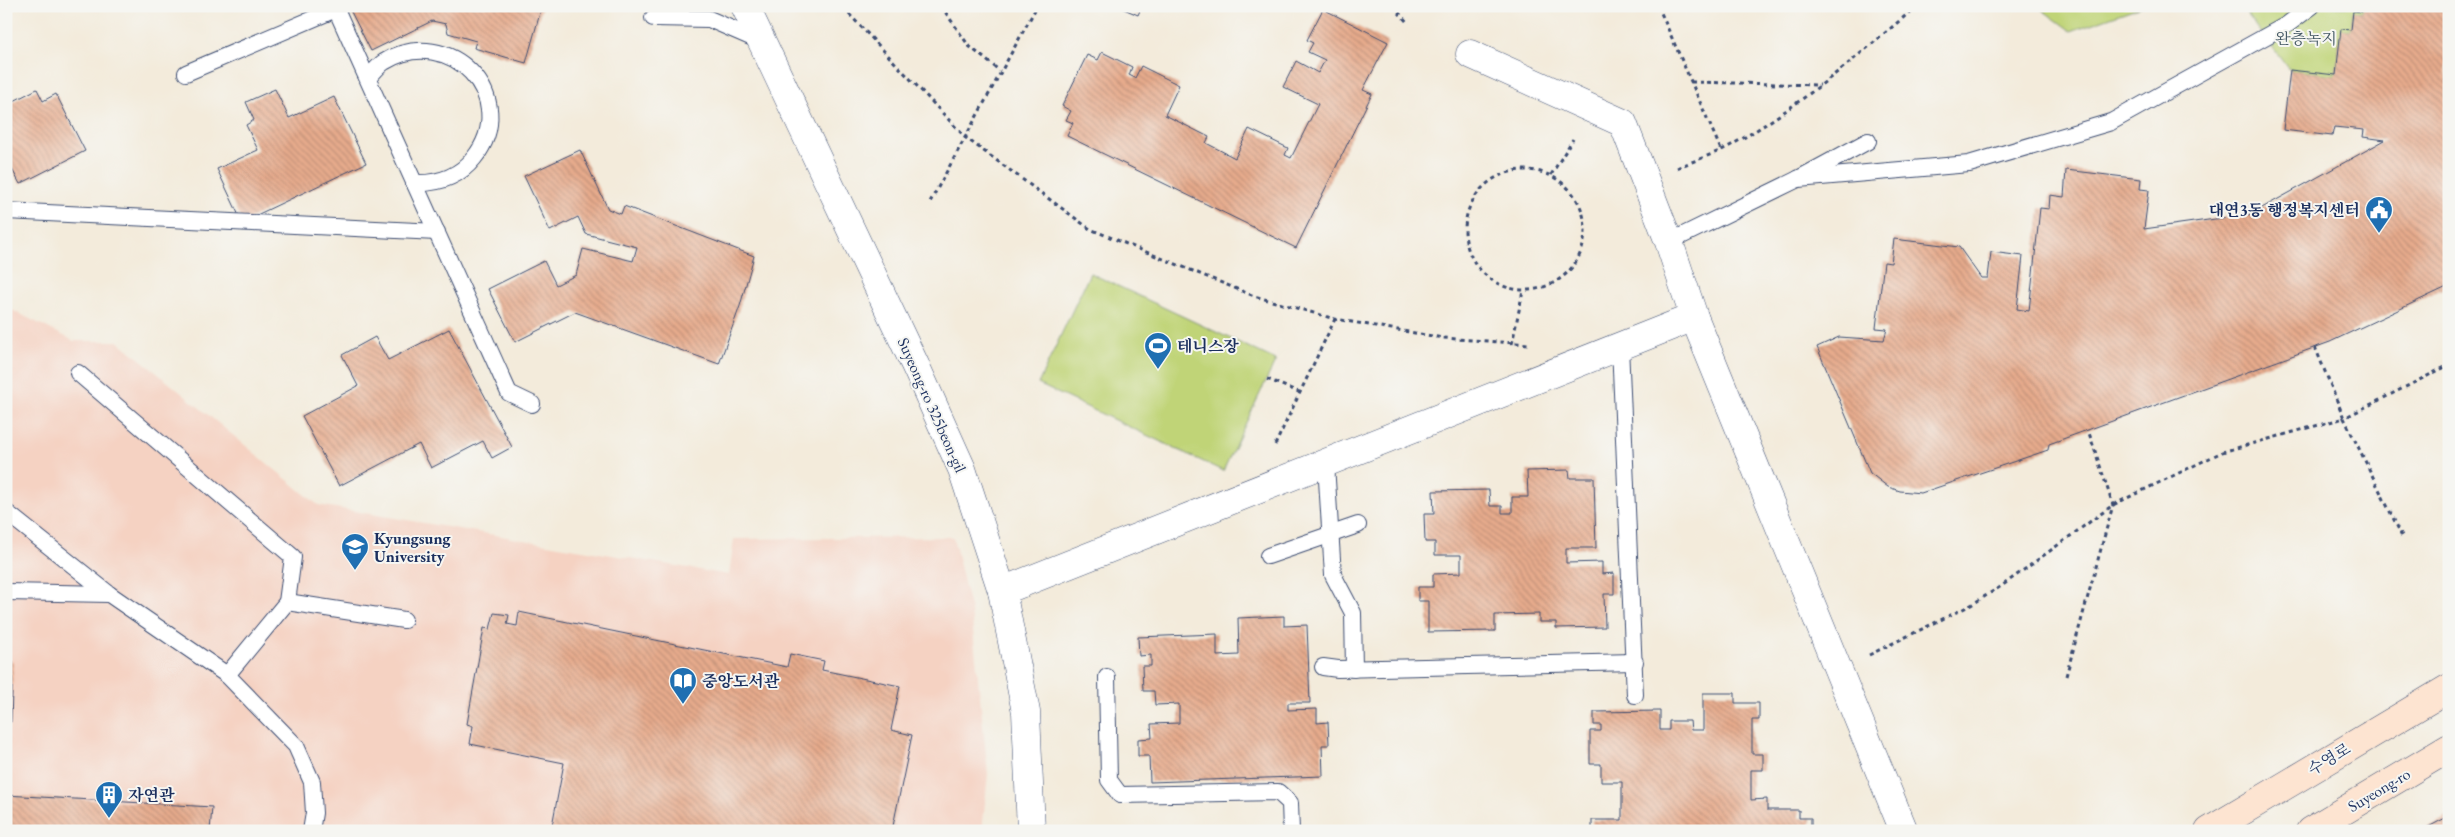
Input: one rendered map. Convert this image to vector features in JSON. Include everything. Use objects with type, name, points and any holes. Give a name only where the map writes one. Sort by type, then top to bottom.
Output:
[{"type":"main road","name":"수영로","points":[[2209,831],[2449,688]]},
{"type":"main road","name":"Suyeong-ro","points":[[2310,831],[2449,748]]},
{"type":"street","name":"Suyeong-ro 325beon-gil","points":[[744,6],[913,360],[962,469],[1002,591],[1026,712],[1031,831]]},
{"type":"street","points":[[1470,54],[1623,124],[1669,242],[1694,317],[1904,831]]},
{"type":"street","points":[[1002,591],[1131,542],[1256,489],[1326,464],[1694,317]]},
{"type":"lane","points":[[666,6],[653,18],[709,19],[762,42]]},
{"type":"lane","points":[[1798,179],[1969,164],[2111,122],[2288,24],[2312,6]]},
{"type":"lane","points":[[186,73],[312,13],[336,9],[509,394],[532,404]]},
{"type":"lane","points":[[368,78],[382,63],[402,54],[424,50],[446,54],[466,66],[480,83],[488,104],[489,127],[482,148],[468,166],[450,178],[429,183],[414,182]]},
{"type":"lane","points":[[1669,242],[1798,179],[1868,141]]},
{"type":"lane","points":[[6,210],[436,232]]},
{"type":"lane","points":[[1620,346],[1635,695]]},
{"type":"lane","points":[[78,373],[293,557],[287,602],[227,675]]},
{"type":"lane","points":[[1326,464],[1333,574],[1354,613],[1354,668]]},
{"type":"lane","points":[[6,512],[109,594],[227,675],[296,746],[312,782],[314,813],[311,831]]},
{"type":"lane","points":[[1268,556],[1358,525]]},
{"type":"lane","points":[[6,592],[109,594]]},
{"type":"lane","points":[[287,602],[404,620]]},
{"type":"lane","points":[[1323,667],[1635,662]]},
{"type":"lane","points":[[1107,678],[1109,780],[1120,795],[1278,792],[1290,803],[1291,831]]},
{"type":"path","points":[[941,6],[969,46],[1000,71]]},
{"type":"path","points":[[930,202],[1037,6]]},
{"type":"path","points":[[1393,6],[1407,22]]},
{"type":"path","points":[[1658,6],[1721,150]]},
{"type":"path","points":[[1646,181],[1721,150],[1791,108],[1916,6]]},
{"type":"path","points":[[849,14],[966,138],[1090,229],[1254,296],[1335,319],[1443,338],[1532,344]]},
{"type":"path","points":[[1691,82],[1820,85]]},
{"type":"path","points":[[1551,175],[1573,139]]},
{"type":"path","points":[[1531,169],[1551,175],[1568,187],[1580,204],[1586,224],[1585,244],[1576,263],[1562,278],[1543,288],[1523,290],[1504,287],[1487,277],[1474,263],[1466,246],[1465,226],[1469,207],[1479,191],[1494,178],[1512,170],[1531,169]]},
{"type":"path","points":[[1512,344],[1523,290]]},
{"type":"path","points":[[1256,489],[1299,392],[1335,319]]},
{"type":"path","points":[[2315,347],[2344,418],[2402,536]]},
{"type":"path","points":[[1838,670],[1971,605],[2003,585],[2113,505],[2222,452],[2344,418],[2449,365]]},
{"type":"path","points":[[1267,379],[1299,392]]},
{"type":"path","points":[[2066,676],[2113,505],[2088,430]]},
{"type":"shaded area","name":"Kyungsung University","points":[[6,307],[74,341],[118,341],[318,505],[729,575],[734,539],[953,537],[971,611],[988,774],[982,831],[6,831]]},
{"type":"green space","points":[[2037,6],[2142,6],[2071,31]]},
{"type":"green space","name":"완층녹지","points":[[2241,6],[2363,6],[2362,12],[2353,11],[2351,30],[2341,29],[2336,75],[2290,70]]},
{"type":"green space","name":"테니스장","points":[[1090,273],[1276,360],[1223,471],[1038,384]]},
{"type":"building","points":[[348,6],[542,6],[526,63],[474,48],[476,41],[448,33],[446,24],[432,21],[371,51]]},
{"type":"building","points":[[1117,6],[1142,6],[1138,15]]},
{"type":"building","points":[[2363,6],[2449,6],[2449,45],[2445,81],[2449,61],[2449,286],[2330,342],[2049,444],[2048,450],[1921,493],[1900,491],[1888,487],[1870,473],[1817,347],[1839,337],[1884,340],[1887,329],[1876,328],[1884,262],[1891,263],[1894,239],[1959,247],[1981,278],[1988,278],[1991,252],[2023,256],[2017,309],[2029,311],[2040,208],[2049,209],[2050,195],[2064,197],[2066,170],[2141,179],[2140,189],[2149,190],[2144,229],[2251,214],[2385,140],[2363,137],[2364,130],[2334,127],[2332,136],[2283,130],[2290,70],[2336,75],[2341,29],[2351,30],[2353,11],[2362,12]]},
{"type":"building","points":[[1323,9],[1388,42],[1363,90],[1372,94],[1296,248],[1067,136],[1073,123],[1066,120],[1071,111],[1062,106],[1087,55],[1098,60],[1102,52],[1132,67],[1129,75],[1135,78],[1141,66],[1179,85],[1165,115],[1209,137],[1206,143],[1235,158],[1249,129],[1288,148],[1285,155],[1291,158],[1318,104],[1283,87],[1296,61],[1318,73],[1325,60],[1308,52],[1313,43],[1307,40]]},
{"type":"building","points":[[37,89],[43,101],[56,94],[85,151],[20,184],[6,158],[6,105]]},
{"type":"building","points":[[275,89],[289,118],[334,97],[366,163],[242,222],[217,169],[258,150],[246,125],[254,120],[246,102]]},
{"type":"building","points":[[580,150],[608,209],[621,214],[624,206],[754,256],[740,306],[719,364],[575,312],[515,342],[488,289],[544,261],[556,285],[576,275],[583,249],[633,261],[637,247],[586,234],[578,217],[550,231],[524,176]]},
{"type":"building","points":[[449,329],[512,447],[492,458],[483,441],[431,468],[419,444],[339,486],[302,416],[358,386],[342,355],[375,337],[388,360]]},
{"type":"building","points":[[1569,470],[1570,478],[1594,478],[1596,548],[1566,548],[1566,563],[1602,562],[1602,574],[1614,573],[1614,594],[1604,594],[1605,627],[1556,628],[1556,622],[1539,622],[1539,614],[1495,615],[1495,631],[1428,632],[1428,601],[1418,601],[1418,587],[1433,587],[1433,574],[1461,573],[1461,555],[1435,555],[1435,542],[1425,542],[1424,514],[1434,514],[1433,491],[1489,490],[1490,506],[1502,506],[1502,513],[1512,513],[1512,497],[1528,497],[1527,471]]},
{"type":"building","name":"중앙도서관","points":[[519,612],[787,667],[790,654],[824,661],[822,670],[900,686],[891,730],[912,735],[893,826],[911,831],[551,831],[564,763],[470,744],[473,726],[467,724],[484,628],[490,629],[494,613],[509,615],[507,624],[517,626]]},
{"type":"building","points":[[1284,616],[1284,626],[1307,625],[1310,703],[1288,703],[1288,710],[1317,709],[1317,723],[1328,722],[1329,745],[1322,745],[1323,776],[1150,782],[1149,756],[1138,756],[1138,739],[1152,738],[1151,724],[1179,723],[1179,704],[1155,705],[1154,691],[1143,691],[1142,666],[1151,666],[1151,655],[1139,656],[1138,637],[1217,634],[1217,656],[1239,655],[1238,618]]},
{"type":"building","points":[[6,661],[13,661],[11,722],[6,722]]},
{"type":"building","points":[[1703,693],[1735,693],[1735,703],[1759,703],[1759,720],[1752,720],[1752,754],[1763,754],[1763,770],[1751,770],[1751,800],[1767,799],[1767,810],[1799,810],[1799,818],[1811,818],[1811,831],[1592,831],[1592,820],[1622,820],[1622,782],[1601,782],[1601,764],[1590,764],[1590,731],[1601,731],[1601,725],[1594,725],[1594,712],[1660,711],[1660,730],[1669,730],[1669,721],[1690,721],[1691,730],[1703,730]]},
{"type":"building","name":"자연관","points":[[6,795],[212,807],[210,831],[6,831]]},
{"type":"building","points":[[2449,816],[2449,831],[2421,831]]},
{"type":"place","name":"대연3동 행정복지센터","points":[[2379,234]]},
{"type":"place","name":"테니스장","points":[[1158,370]]},
{"type":"place","name":"Kyungsung University","points":[[355,571]]},
{"type":"place","name":"중앙도서관","points":[[683,705]]},
{"type":"place","name":"자연관","points":[[109,819]]}]
